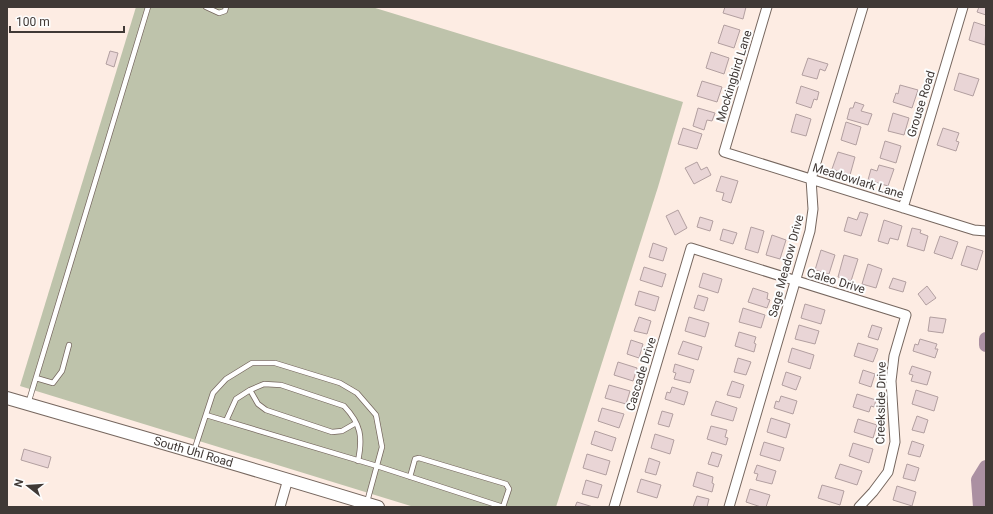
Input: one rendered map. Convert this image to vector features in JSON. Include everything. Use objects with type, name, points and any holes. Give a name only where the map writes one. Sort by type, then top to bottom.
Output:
[{"type":"main road","name":"South Uhl Road","points":[[7,398],[373,505]]},
{"type":"street","name":"Mockingbird Lane","points":[[724,152],[767,7]]},
{"type":"street","name":"Sage Meadow Drive","points":[[729,507],[810,231],[813,209],[810,179],[864,7]]},
{"type":"street","name":"Grouse Road","points":[[903,208],[963,7]]},
{"type":"street","name":"Meadowlark Lane","points":[[724,152],[974,230],[986,231]]},
{"type":"street","name":"Caleo Drive","points":[[691,248],[906,315]]},
{"type":"street","name":"Cascade Drive","points":[[616,507],[691,248]]},
{"type":"street","name":"Creekside Drive","points":[[859,507],[873,492],[888,472],[895,442],[891,381],[893,362],[906,315]]},
{"type":"street","points":[[280,507],[288,479]]},
{"type":"lane","points":[[28,404],[148,7]]},
{"type":"lane","points":[[206,7],[219,13],[225,11],[226,7]]},
{"type":"lane","points":[[36,378],[53,383],[62,371],[69,345]]},
{"type":"lane","points":[[193,453],[214,393],[226,379],[252,364],[275,363],[340,383],[357,392],[376,415],[382,446],[377,466],[373,505]]},
{"type":"lane","points":[[226,421],[236,399],[250,390],[264,384],[281,385],[302,391],[344,406],[351,413],[361,433],[361,446],[358,460]]},
{"type":"lane","points":[[250,390],[258,404],[266,410],[332,432],[342,431],[356,423]]},
{"type":"lane","points":[[206,415],[358,460],[377,466],[410,477],[503,507],[509,489],[506,484],[419,458],[415,459],[410,477]]},
{"type":"green space","points":[[136,7],[372,7],[683,102],[658,187],[556,507],[414,507],[20,386]]},
{"type":"building","points":[[725,7],[746,7],[743,19],[723,13]]},
{"type":"building","points":[[979,7],[986,7],[986,15],[977,12]]},
{"type":"building","points":[[974,22],[986,26],[985,45],[969,40]]},
{"type":"building","points":[[724,25],[740,30],[734,48],[718,43]]},
{"type":"building","points":[[110,51],[118,53],[114,67],[106,64]]},
{"type":"building","points":[[711,52],[729,58],[724,74],[706,68]]},
{"type":"building","points":[[808,58],[828,64],[825,71],[820,69],[817,79],[802,75]]},
{"type":"building","points":[[959,73],[979,79],[973,96],[954,90]]},
{"type":"building","points":[[702,81],[722,87],[717,102],[697,96]]},
{"type":"building","points":[[900,85],[918,90],[912,108],[893,102],[896,93],[898,94]]},
{"type":"building","points":[[801,86],[819,92],[817,100],[814,99],[811,108],[796,103]]},
{"type":"building","points":[[855,102],[864,105],[861,111],[872,114],[868,125],[847,119],[850,108],[853,108]]},
{"type":"building","points":[[698,108],[715,113],[712,121],[707,120],[704,130],[693,126]]},
{"type":"building","points":[[893,113],[909,118],[904,135],[888,131]]},
{"type":"building","points":[[796,114],[811,119],[806,136],[791,132]]},
{"type":"building","points":[[846,122],[861,127],[856,145],[841,140]]},
{"type":"building","points":[[683,128],[702,134],[697,149],[678,144]]},
{"type":"building","points":[[943,128],[959,133],[956,141],[959,142],[956,151],[937,145]]},
{"type":"building","points":[[885,141],[901,146],[896,163],[880,158]]},
{"type":"building","points":[[838,152],[855,157],[850,175],[832,169]]},
{"type":"building","points":[[697,162],[701,170],[707,167],[711,175],[694,184],[685,168]]},
{"type":"building","points":[[879,165],[894,169],[888,186],[868,180],[871,169],[877,171]]},
{"type":"building","points":[[721,176],[738,181],[731,203],[722,200],[724,193],[716,191]]},
{"type":"building","points":[[678,210],[687,228],[675,235],[666,216]]},
{"type":"building","points":[[860,212],[868,214],[861,236],[844,231],[848,217],[857,220]]},
{"type":"building","points":[[700,217],[713,221],[710,231],[697,227]]},
{"type":"building","points":[[884,220],[902,226],[898,240],[890,238],[888,244],[878,241]]},
{"type":"building","points":[[751,227],[764,231],[758,253],[745,249]]},
{"type":"building","points":[[912,228],[921,230],[920,233],[928,236],[924,251],[907,246]]},
{"type":"building","points":[[723,229],[737,233],[733,244],[720,240]]},
{"type":"building","points":[[772,235],[786,240],[780,259],[766,255]]},
{"type":"building","points":[[940,236],[958,242],[952,259],[934,253]]},
{"type":"building","points":[[653,243],[667,248],[663,261],[649,257]]},
{"type":"building","points":[[967,246],[983,251],[977,270],[961,265]]},
{"type":"building","points":[[821,250],[835,255],[829,274],[815,270]]},
{"type":"building","points":[[844,255],[858,259],[851,281],[838,277]]},
{"type":"building","points":[[868,264],[882,269],[876,288],[862,284]]},
{"type":"building","points":[[644,267],[666,274],[662,287],[640,280]]},
{"type":"building","points":[[703,273],[722,279],[718,293],[699,287]]},
{"type":"building","points":[[893,278],[906,282],[903,292],[889,288]]},
{"type":"building","points":[[927,286],[936,298],[926,305],[918,294]]},
{"type":"building","points":[[753,288],[768,293],[767,299],[770,300],[767,308],[748,302]]},
{"type":"building","points":[[639,291],[659,297],[655,311],[635,305]]},
{"type":"building","points":[[698,295],[708,298],[704,311],[694,308]]},
{"type":"building","points":[[805,304],[825,310],[821,324],[801,318]]},
{"type":"building","points":[[743,308],[765,315],[761,328],[739,322]]},
{"type":"building","points":[[639,317],[651,321],[647,334],[634,331]]},
{"type":"building","points":[[689,317],[709,323],[705,337],[685,331]]},
{"type":"building","points":[[930,317],[946,319],[943,333],[928,331]]},
{"type":"building","points":[[799,325],[819,331],[815,344],[795,339]]},
{"type":"building","points":[[872,325],[882,328],[878,340],[868,337]]},
{"type":"building","points":[[739,332],[756,337],[754,352],[735,346]]},
{"type":"building","points":[[920,339],[937,344],[935,349],[938,349],[935,358],[913,351],[915,344],[918,345]]},
{"type":"building","points":[[631,340],[643,344],[639,358],[627,354]]},
{"type":"building","points":[[683,341],[702,347],[698,360],[678,354]]},
{"type":"building","points":[[858,343],[878,349],[873,362],[854,356]]},
{"type":"building","points":[[792,348],[814,355],[810,369],[788,362]]},
{"type":"building","points":[[738,358],[751,362],[746,375],[734,372]]},
{"type":"building","points":[[618,362],[637,368],[633,381],[614,375]]},
{"type":"building","points":[[675,364],[694,370],[690,383],[674,379],[676,373],[673,372]]},
{"type":"building","points":[[912,366],[931,372],[927,385],[911,381],[913,375],[909,374]]},
{"type":"building","points":[[863,370],[875,374],[871,387],[859,383]]},
{"type":"building","points":[[786,372],[801,377],[796,390],[782,385]]},
{"type":"building","points":[[732,381],[744,385],[740,398],[727,395]]},
{"type":"building","points":[[609,385],[630,391],[626,404],[605,398]]},
{"type":"building","points":[[672,387],[688,392],[684,405],[665,399],[667,392],[670,393]]},
{"type":"building","points":[[916,390],[938,397],[934,411],[912,404]]},
{"type":"building","points":[[857,394],[876,400],[874,407],[871,406],[869,412],[853,407]]},
{"type":"building","points":[[781,396],[797,401],[793,414],[774,408],[776,401],[779,402]]},
{"type":"building","points":[[716,401],[737,408],[733,421],[711,415]]},
{"type":"building","points":[[602,408],[624,414],[619,428],[598,421]]},
{"type":"building","points":[[662,411],[673,414],[669,427],[658,424]]},
{"type":"building","points":[[917,416],[928,420],[924,433],[912,430]]},
{"type":"building","points":[[771,418],[790,424],[786,438],[767,432]]},
{"type":"building","points":[[858,419],[877,425],[873,438],[854,432]]},
{"type":"building","points":[[711,426],[727,430],[725,437],[728,438],[726,445],[707,439]]},
{"type":"building","points":[[595,431],[616,438],[612,451],[591,444]]},
{"type":"building","points":[[655,434],[674,440],[670,454],[651,448]]},
{"type":"building","points":[[912,441],[924,445],[920,457],[908,454]]},
{"type":"building","points":[[764,442],[784,448],[780,461],[760,455]]},
{"type":"building","points":[[853,443],[873,449],[869,463],[849,456]]},
{"type":"building","points":[[24,449],[51,457],[48,468],[21,460]]},
{"type":"building","points":[[712,452],[722,455],[718,467],[708,464]]},
{"type":"building","points":[[587,454],[610,461],[606,475],[583,468]]},
{"type":"building","points":[[649,458],[660,462],[656,475],[645,472]]},
{"type":"building","points":[[840,464],[862,471],[857,485],[835,478]]},
{"type":"building","points":[[907,464],[919,468],[915,481],[903,478]]},
{"type":"building","points":[[757,465],[776,471],[772,484],[756,480],[758,474],[754,473]]},
{"type":"building","points":[[697,472],[713,477],[712,483],[714,484],[712,492],[693,486]]},
{"type":"building","points":[[641,479],[661,485],[657,498],[637,492]]},
{"type":"building","points":[[586,480],[602,485],[598,498],[582,494]]},
{"type":"building","points":[[822,485],[844,491],[840,505],[818,498]]},
{"type":"building","points":[[897,486],[916,492],[912,506],[893,500]]},
{"type":"building","points":[[750,489],[770,495],[766,507],[761,507],[746,502]]},
{"type":"building","points":[[697,496],[709,499],[707,507],[693,507]]},
{"type":"building","points":[[577,502],[593,507],[575,507]]},
{"type":"waterway","points":[[986,339],[986,345]]},
{"type":"waterway","points":[[980,507],[978,480],[986,467]]}]
